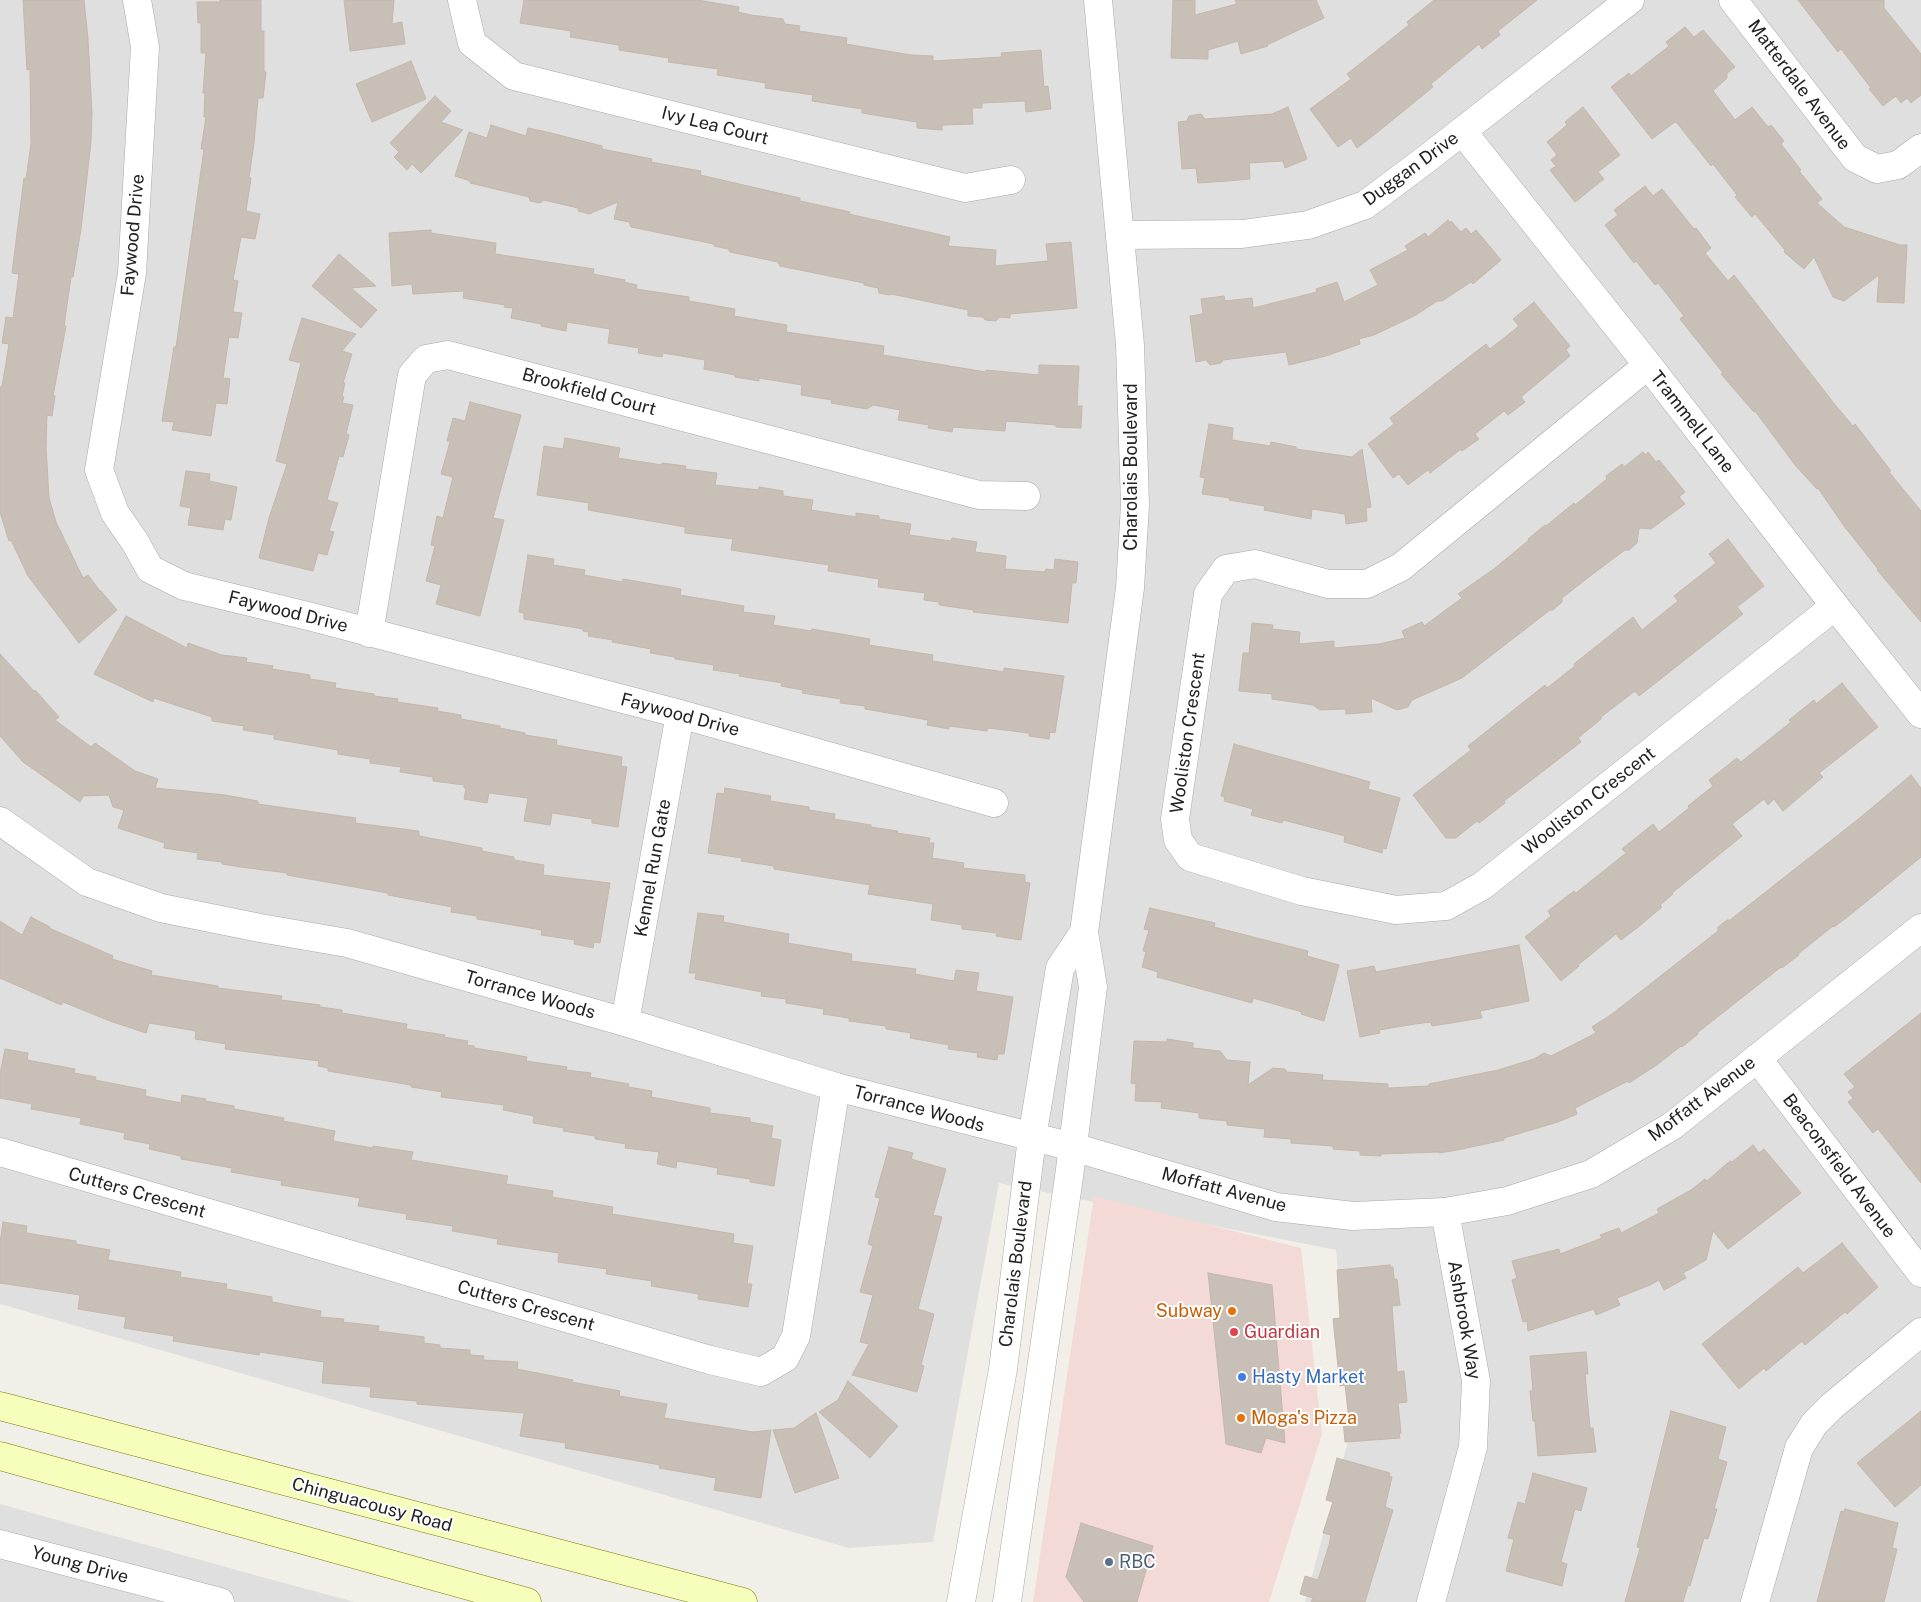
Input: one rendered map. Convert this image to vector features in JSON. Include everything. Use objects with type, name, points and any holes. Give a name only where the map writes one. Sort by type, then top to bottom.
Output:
[{"type":"main road","name":"Chinguacousy Road","points":[[0,1406],[744,1602]]},
{"type":"main road","points":[[0,1456],[527,1602]]},
{"type":"street","name":"Faywood Drive","points":[[137,0],[145,47],[132,273],[99,470],[115,512],[150,569],[184,586],[312,617],[680,714],[994,803]]},
{"type":"street","name":"Ivy Lea Court","points":[[462,0],[472,43],[514,76],[965,188],[1012,180]]},
{"type":"street","name":"Charolais Boulevard","points":[[1006,1602],[1073,1147],[1093,987],[1084,932],[1130,588],[1135,505],[1130,346],[1098,0]]},
{"type":"street","name":"Duggan Drive","points":[[1120,235],[1242,234],[1308,225],[1365,205],[1630,0]]},
{"type":"street","name":"Matterdale Avenue","points":[[1733,0],[1855,158],[1877,170],[1898,166],[1921,148]]},
{"type":"street","name":"Trammell Lane","points":[[1462,131],[1648,365],[1834,606],[1921,714]]},
{"type":"street","name":"Brookfield Court","points":[[369,633],[412,375],[426,359],[448,355],[979,495],[1026,496]]},
{"type":"street","name":"Wooliston Crescent","points":[[1648,365],[1401,567],[1367,584],[1328,584],[1255,564],[1226,569],[1208,594],[1175,819],[1178,840],[1190,857],[1302,891],[1396,910],[1446,906],[1482,886],[1834,606]]},
{"type":"street","name":"Kennel Run Gate","points":[[625,1022],[680,714]]},
{"type":"street","name":"Torrance Woods","points":[[0,821],[87,882],[161,908],[347,943],[625,1022],[836,1087],[1073,1147]]},
{"type":"street","name":"Moffatt Avenue","points":[[1073,1147],[1276,1207],[1353,1216],[1446,1212],[1507,1201],[1591,1174],[1672,1126],[1921,928]]},
{"type":"street","name":"Charolais Boulevard","points":[[961,1602],[1003,1369],[1032,1138],[1060,968],[1084,932]]},
{"type":"street","name":"Beaconsfield Avenue","points":[[1757,1058],[1921,1273]]},
{"type":"street","name":"Cutters Crescent","points":[[0,1152],[701,1357],[760,1372],[785,1358],[796,1336],[836,1087]]},
{"type":"street","name":"Ashbrook Way","points":[[1431,1602],[1473,1447],[1476,1381],[1446,1212]]},
{"type":"street","points":[[1755,1602],[1799,1448],[1814,1424],[1832,1406],[1921,1332]]},
{"type":"street","name":"Young Drive","points":[[0,1544],[139,1592],[220,1602]]},
{"type":"shaded area","points":[[0,0],[1921,0],[1921,1602],[1305,1602],[1353,1423],[1336,1250],[999,1183],[933,1542],[849,1548],[0,1304]]},
{"type":"shaded area","points":[[1094,1196],[1301,1248],[1322,1434],[1269,1602],[1033,1602]]},
{"type":"shaded area","points":[[0,1504],[258,1576],[355,1602],[0,1602]]},
{"type":"building","points":[[23,0],[84,0],[88,39],[92,113],[91,142],[81,229],[73,277],[71,277],[64,326],[66,326],[53,396],[55,396],[52,416],[47,415],[46,447],[49,498],[56,522],[83,578],[88,575],[117,610],[79,643],[28,576],[11,540],[9,541],[0,512],[0,387],[2,387],[9,344],[2,343],[6,317],[13,318],[19,274],[12,273],[24,178],[26,179],[31,144],[30,69],[27,70]]},
{"type":"building","points":[[220,0],[261,0],[261,31],[264,31],[264,71],[266,72],[263,98],[258,98],[246,211],[260,214],[255,239],[241,237],[233,280],[238,281],[233,312],[242,313],[238,338],[229,337],[223,378],[230,379],[227,404],[216,403],[211,436],[172,430],[174,422],[162,421],[174,347],[176,347],[204,149],[201,149],[206,117],[204,117],[205,93],[203,93],[206,53],[201,53],[201,23],[198,23],[197,2],[220,2]]},
{"type":"building","points":[[344,0],[394,0],[392,24],[402,22],[405,44],[350,51]]},
{"type":"building","points":[[524,0],[697,0],[739,7],[738,12],[751,15],[783,19],[785,24],[800,26],[799,31],[847,38],[846,44],[911,55],[933,56],[933,61],[1002,57],[1001,53],[1041,50],[1044,87],[1048,86],[1051,109],[1026,112],[1025,101],[982,103],[982,108],[972,108],[973,124],[942,125],[942,130],[917,128],[917,122],[862,113],[862,109],[812,101],[813,95],[765,88],[766,83],[717,75],[718,69],[668,62],[669,58],[619,50],[619,45],[570,37],[571,31],[520,23]]},
{"type":"building","points":[[1173,0],[1195,0],[1195,15],[1237,4],[1235,0],[1316,0],[1324,18],[1268,46],[1241,54],[1238,41],[1208,50],[1208,59],[1171,58]]},
{"type":"building","points":[[1434,0],[1537,0],[1498,31],[1500,35],[1482,49],[1479,44],[1431,84],[1433,87],[1357,148],[1351,138],[1338,147],[1310,109],[1351,79],[1347,74],[1409,25],[1407,22]]},
{"type":"building","points":[[1798,0],[1884,0],[1884,8],[1921,54],[1921,95],[1911,103],[1907,98],[1901,103],[1896,96],[1883,106],[1841,49],[1838,52]]},
{"type":"building","points":[[1685,27],[1694,37],[1703,30],[1735,67],[1727,73],[1727,78],[1713,91],[1735,120],[1752,107],[1768,127],[1771,125],[1784,141],[1781,144],[1801,170],[1799,171],[1822,199],[1817,203],[1844,227],[1900,245],[1907,245],[1904,303],[1877,302],[1879,275],[1844,301],[1833,297],[1814,257],[1804,269],[1784,252],[1785,250],[1755,214],[1752,217],[1735,197],[1737,195],[1713,164],[1711,166],[1677,123],[1675,122],[1652,139],[1611,87],[1629,73],[1631,76],[1669,46],[1666,42]]},
{"type":"building","points":[[411,61],[426,99],[372,122],[356,84]]},
{"type":"building","points":[[435,96],[451,111],[441,122],[463,130],[421,173],[412,164],[407,170],[394,157],[399,152],[390,143]]},
{"type":"building","points":[[1288,107],[1307,159],[1285,168],[1283,161],[1249,163],[1250,179],[1227,181],[1198,183],[1196,168],[1182,169],[1178,122],[1187,121],[1189,116],[1201,114],[1205,119],[1272,114]]},
{"type":"building","points":[[1583,107],[1620,155],[1598,172],[1604,179],[1575,202],[1550,170],[1556,166],[1551,160],[1557,155],[1547,142],[1567,125],[1565,122]]},
{"type":"building","points":[[491,125],[526,136],[528,128],[551,133],[602,146],[602,149],[652,159],[651,162],[701,171],[700,175],[800,198],[800,201],[850,212],[849,214],[950,237],[948,246],[996,250],[995,266],[1048,261],[1046,244],[1071,242],[1077,308],[1010,314],[1010,318],[999,317],[996,321],[985,320],[983,317],[968,316],[968,310],[879,293],[878,288],[864,285],[864,283],[780,266],[778,262],[730,252],[728,249],[714,246],[714,244],[631,227],[629,222],[614,219],[618,202],[589,214],[578,211],[578,208],[544,200],[540,203],[530,201],[529,197],[470,183],[470,181],[455,176],[469,132],[487,138]]},
{"type":"building","points":[[1645,186],[1653,196],[1662,189],[1694,229],[1696,228],[1711,248],[1705,253],[1728,281],[1734,275],[1836,406],[1853,426],[1855,424],[1891,471],[1889,472],[1921,511],[1921,622],[1877,570],[1818,488],[1795,465],[1755,411],[1721,374],[1723,373],[1680,319],[1684,316],[1658,283],[1655,285],[1636,261],[1634,263],[1605,225],[1618,215],[1614,210]]},
{"type":"building","points":[[1448,220],[1461,232],[1466,228],[1471,234],[1476,230],[1501,260],[1473,284],[1471,282],[1416,315],[1374,335],[1359,339],[1360,344],[1326,356],[1289,365],[1286,352],[1223,360],[1221,363],[1210,365],[1206,360],[1196,362],[1190,316],[1203,314],[1201,299],[1224,296],[1225,301],[1252,298],[1253,308],[1317,292],[1316,289],[1337,282],[1344,302],[1378,285],[1370,270],[1408,250],[1405,246],[1425,233],[1428,237]]},
{"type":"building","points":[[431,230],[431,233],[496,243],[495,254],[594,269],[593,274],[625,280],[624,282],[637,285],[636,289],[689,297],[689,301],[735,309],[734,316],[787,325],[786,332],[884,346],[883,355],[986,372],[986,370],[1039,375],[1039,365],[1079,366],[1077,406],[1082,406],[1081,428],[1006,421],[1005,431],[953,427],[952,432],[928,428],[929,425],[898,420],[900,410],[873,405],[867,409],[831,403],[832,400],[801,395],[802,385],[759,378],[759,381],[735,377],[735,375],[704,369],[705,360],[663,353],[662,357],[638,353],[639,348],[608,343],[610,329],[567,322],[566,331],[511,318],[513,308],[463,298],[464,291],[413,294],[412,284],[392,286],[389,233]]},
{"type":"building","points":[[339,254],[376,286],[351,288],[377,310],[361,328],[312,286]]},
{"type":"building","points":[[1534,302],[1570,346],[1566,350],[1570,356],[1521,397],[1525,402],[1508,415],[1504,411],[1475,434],[1479,439],[1462,451],[1461,449],[1430,473],[1428,470],[1408,485],[1399,474],[1393,478],[1368,444],[1394,424],[1390,418],[1486,344],[1490,349],[1519,326],[1513,319]]},
{"type":"building","points":[[302,318],[356,334],[342,351],[352,354],[343,383],[345,383],[342,403],[353,405],[346,434],[349,435],[343,457],[339,456],[327,500],[338,503],[329,531],[334,532],[327,555],[318,553],[313,571],[259,558],[269,518],[287,464],[276,461],[301,363],[289,360]]},
{"type":"building","points":[[470,402],[521,415],[493,518],[504,520],[480,616],[436,604],[441,585],[426,581],[435,546],[431,545],[437,516],[443,518],[453,477],[441,474],[450,442],[447,441],[453,418],[465,421]]},
{"type":"building","points":[[1209,424],[1233,428],[1232,440],[1270,446],[1271,442],[1296,447],[1296,449],[1352,457],[1362,449],[1371,507],[1366,508],[1367,521],[1346,524],[1345,514],[1312,509],[1311,519],[1264,510],[1265,506],[1202,494],[1205,478],[1200,477]]},
{"type":"building","points":[[565,438],[620,448],[618,458],[662,465],[662,463],[686,466],[685,469],[717,473],[715,485],[759,490],[759,487],[783,491],[783,496],[813,500],[811,510],[856,517],[856,513],[879,516],[879,519],[911,524],[909,535],[951,541],[952,538],[977,542],[975,552],[1006,556],[1005,569],[1045,572],[1046,569],[1054,570],[1055,559],[1078,562],[1076,583],[1072,583],[1068,623],[973,612],[974,610],[939,605],[939,602],[924,600],[925,593],[878,587],[879,579],[828,571],[829,565],[731,550],[733,539],[685,533],[685,527],[588,510],[589,503],[537,495],[544,446],[563,449]]},
{"type":"building","points":[[1643,452],[1646,455],[1648,452],[1656,462],[1659,460],[1685,492],[1679,497],[1685,504],[1651,529],[1639,528],[1637,543],[1629,550],[1625,550],[1594,573],[1562,598],[1562,602],[1553,610],[1550,610],[1462,678],[1412,700],[1408,707],[1397,710],[1371,698],[1372,712],[1346,714],[1346,709],[1320,710],[1313,705],[1272,699],[1272,694],[1239,691],[1243,653],[1249,653],[1252,623],[1273,625],[1272,629],[1300,632],[1299,644],[1334,641],[1334,648],[1379,644],[1405,638],[1402,631],[1422,622],[1424,626],[1462,598],[1458,594],[1494,569],[1545,525],[1574,503],[1575,505],[1607,479],[1606,476],[1622,464],[1624,467]]},
{"type":"building","points":[[186,471],[210,474],[209,481],[237,487],[231,520],[225,519],[223,530],[188,525],[191,508],[180,506]]},
{"type":"building","points":[[1728,539],[1764,586],[1737,607],[1743,614],[1639,696],[1635,691],[1601,717],[1578,738],[1581,742],[1504,801],[1505,803],[1479,823],[1477,821],[1456,838],[1446,838],[1413,795],[1471,750],[1468,746],[1545,685],[1547,688],[1633,617],[1642,630],[1678,601],[1674,596],[1716,563],[1709,554]]},
{"type":"building","points":[[528,555],[554,559],[553,565],[585,570],[584,575],[622,582],[623,579],[681,589],[680,595],[744,606],[743,612],[775,616],[773,625],[811,631],[812,629],[870,639],[869,645],[933,655],[932,661],[1004,672],[1004,668],[1064,676],[1055,733],[1050,732],[1049,739],[1029,736],[1029,733],[988,728],[987,731],[949,726],[949,729],[927,725],[928,720],[865,709],[865,706],[840,703],[841,699],[802,693],[803,690],[781,686],[782,683],[713,670],[714,665],[675,659],[675,657],[650,653],[651,649],[588,636],[589,632],[583,631],[583,629],[524,619],[524,613],[519,612]]},
{"type":"building","points":[[126,616],[187,648],[188,643],[222,655],[247,658],[246,662],[273,666],[272,669],[310,675],[310,679],[336,683],[335,688],[398,699],[397,702],[438,708],[437,711],[461,715],[461,719],[500,726],[500,728],[525,733],[525,735],[557,740],[556,745],[622,757],[621,766],[627,767],[618,827],[592,823],[592,819],[552,813],[550,825],[524,821],[528,798],[489,793],[487,803],[464,799],[466,788],[464,788],[464,785],[433,781],[433,777],[400,772],[401,767],[370,763],[370,759],[338,754],[338,750],[274,739],[274,735],[243,730],[244,726],[212,721],[212,717],[154,698],[153,702],[94,674]]},
{"type":"building","points":[[0,654],[59,717],[55,720],[91,747],[95,743],[135,771],[158,779],[155,788],[225,795],[258,801],[258,804],[356,818],[355,823],[419,831],[419,836],[482,848],[482,851],[514,857],[514,860],[544,865],[543,875],[610,883],[600,943],[594,942],[593,948],[574,944],[575,940],[541,935],[542,930],[477,919],[477,916],[451,912],[452,907],[388,895],[388,893],[287,875],[287,873],[197,859],[198,853],[164,848],[165,843],[118,828],[124,810],[113,807],[109,795],[83,796],[80,802],[23,762],[0,736]]},
{"type":"building","points":[[1842,683],[1878,727],[1819,773],[1823,777],[1783,811],[1774,799],[1768,805],[1764,799],[1732,824],[1742,836],[1672,893],[1660,905],[1662,907],[1637,928],[1621,940],[1616,934],[1561,981],[1525,937],[1551,916],[1548,911],[1574,891],[1576,893],[1626,853],[1622,849],[1653,824],[1659,832],[1713,786],[1709,780],[1737,758],[1741,762],[1791,722],[1789,720],[1814,700],[1816,704]]},
{"type":"building","points":[[1234,744],[1370,782],[1368,789],[1400,798],[1386,849],[1383,848],[1382,853],[1344,842],[1345,836],[1283,820],[1282,823],[1251,815],[1253,809],[1224,801],[1225,797],[1221,796]]},
{"type":"building","points":[[1911,775],[1921,788],[1921,857],[1850,915],[1833,926],[1799,955],[1697,1033],[1682,1047],[1629,1083],[1628,1081],[1575,1108],[1577,1114],[1558,1122],[1504,1138],[1504,1140],[1439,1153],[1381,1154],[1381,1156],[1360,1155],[1360,1151],[1333,1149],[1333,1146],[1291,1143],[1291,1139],[1264,1137],[1265,1129],[1227,1125],[1227,1121],[1199,1118],[1199,1113],[1161,1108],[1162,1102],[1135,1101],[1136,1084],[1131,1083],[1134,1041],[1167,1042],[1167,1039],[1193,1043],[1193,1048],[1220,1051],[1227,1060],[1250,1062],[1248,1085],[1273,1068],[1285,1069],[1287,1072],[1323,1075],[1322,1080],[1388,1084],[1388,1088],[1429,1086],[1429,1084],[1498,1070],[1534,1059],[1544,1053],[1551,1056],[1596,1033],[1592,1027],[1612,1014],[1718,931],[1718,927],[1727,920],[1730,920],[1861,817]]},
{"type":"building","points":[[725,788],[771,796],[770,801],[809,807],[809,810],[835,814],[834,819],[898,831],[897,833],[930,838],[929,843],[934,843],[932,858],[964,863],[963,868],[1025,875],[1025,882],[1030,883],[1021,940],[996,936],[997,933],[962,929],[962,925],[931,920],[933,904],[868,894],[870,885],[774,869],[774,866],[741,861],[742,858],[708,853],[717,793],[724,794]]},
{"type":"building","points":[[1150,908],[1215,923],[1214,927],[1308,951],[1307,956],[1339,965],[1324,1021],[1301,1014],[1302,1012],[1253,998],[1252,1003],[1157,977],[1158,972],[1142,967],[1146,952],[1143,951],[1149,930],[1144,929]]},
{"type":"building","points":[[698,913],[724,916],[723,922],[789,934],[788,943],[852,954],[851,961],[916,969],[915,974],[954,981],[956,970],[979,973],[976,991],[1013,997],[1004,1054],[998,1054],[997,1060],[977,1057],[978,1053],[948,1049],[949,1045],[910,1038],[911,1033],[886,1029],[886,1026],[849,1021],[849,1018],[823,1014],[824,1009],[786,1003],[786,999],[761,996],[762,992],[695,979],[696,973],[689,973]]},
{"type":"building","points":[[31,917],[49,928],[113,956],[112,959],[152,971],[151,975],[218,986],[218,988],[282,996],[281,1000],[320,1005],[320,1007],[342,1010],[342,1013],[407,1024],[406,1029],[445,1035],[444,1037],[468,1041],[467,1045],[474,1046],[474,1048],[527,1057],[526,1061],[567,1067],[566,1070],[591,1073],[590,1077],[629,1084],[628,1087],[652,1091],[651,1097],[710,1108],[710,1113],[750,1118],[750,1122],[773,1126],[771,1138],[781,1140],[774,1186],[750,1182],[750,1179],[717,1174],[718,1168],[677,1161],[676,1168],[657,1164],[659,1152],[625,1148],[626,1144],[595,1139],[595,1136],[563,1131],[564,1128],[533,1123],[534,1116],[503,1110],[504,1105],[441,1097],[442,1092],[328,1071],[328,1068],[318,1066],[319,1061],[225,1049],[226,1044],[195,1039],[196,1031],[149,1023],[146,1033],[63,1002],[61,1005],[0,978],[0,921],[22,935]]},
{"type":"building","points":[[1519,945],[1529,1001],[1480,1011],[1482,1018],[1432,1026],[1431,1022],[1415,1024],[1379,1030],[1380,1033],[1360,1037],[1347,971],[1374,966],[1376,972]]},
{"type":"building","points":[[1921,1013],[1921,1183],[1878,1129],[1873,1133],[1848,1102],[1853,1098],[1848,1092],[1855,1087],[1844,1074]]},
{"type":"building","points":[[5,1049],[28,1053],[27,1060],[75,1069],[74,1073],[96,1077],[95,1080],[146,1090],[145,1096],[181,1103],[182,1095],[206,1099],[205,1101],[234,1106],[234,1109],[284,1118],[283,1121],[335,1131],[333,1141],[413,1152],[411,1160],[508,1176],[506,1184],[553,1191],[552,1197],[613,1207],[612,1214],[734,1234],[733,1243],[753,1246],[747,1284],[752,1284],[748,1307],[698,1299],[699,1294],[651,1286],[652,1281],[606,1274],[607,1269],[558,1262],[559,1253],[497,1244],[498,1239],[452,1231],[453,1226],[406,1219],[407,1214],[358,1206],[360,1198],[281,1185],[282,1181],[231,1172],[232,1168],[181,1159],[181,1156],[149,1149],[150,1144],[124,1139],[125,1133],[80,1124],[81,1118],[31,1109],[32,1104],[0,1098],[0,1074]]},
{"type":"building","points":[[1753,1145],[1759,1153],[1764,1149],[1801,1193],[1728,1249],[1713,1231],[1706,1260],[1683,1273],[1686,1278],[1664,1290],[1659,1280],[1617,1298],[1620,1305],[1596,1315],[1594,1309],[1528,1331],[1527,1321],[1523,1322],[1512,1280],[1517,1278],[1512,1261],[1559,1249],[1560,1254],[1602,1238],[1600,1235],[1619,1228],[1621,1233],[1659,1213],[1657,1209],[1691,1190],[1705,1179],[1707,1181],[1730,1161],[1732,1162]]},
{"type":"building","points":[[889,1147],[913,1153],[911,1159],[946,1169],[933,1215],[942,1217],[918,1309],[934,1314],[921,1365],[924,1366],[917,1392],[852,1375],[869,1344],[860,1342],[873,1295],[860,1292],[873,1246],[868,1244],[880,1198],[875,1197]]},
{"type":"building","points":[[3,1222],[27,1226],[26,1233],[76,1241],[76,1244],[110,1250],[108,1260],[181,1272],[180,1277],[227,1284],[226,1289],[272,1297],[272,1302],[321,1311],[320,1317],[344,1319],[343,1322],[379,1326],[378,1331],[424,1337],[424,1343],[440,1345],[440,1348],[470,1350],[470,1355],[484,1356],[483,1360],[518,1362],[517,1369],[620,1391],[619,1396],[667,1404],[664,1418],[753,1432],[771,1430],[761,1498],[714,1490],[716,1478],[659,1468],[660,1465],[565,1448],[566,1443],[520,1436],[524,1413],[417,1404],[417,1401],[370,1397],[371,1387],[322,1383],[324,1362],[260,1352],[259,1355],[173,1341],[174,1336],[124,1328],[126,1317],[78,1309],[80,1295],[0,1283],[0,1243]]},
{"type":"building","points":[[1842,1243],[1878,1287],[1847,1314],[1845,1312],[1805,1345],[1802,1341],[1766,1371],[1764,1368],[1739,1389],[1702,1344],[1798,1267],[1803,1273]]},
{"type":"building","points":[[1390,1265],[1390,1267],[1393,1267],[1394,1279],[1397,1279],[1400,1305],[1392,1306],[1397,1372],[1404,1371],[1407,1402],[1398,1403],[1400,1438],[1345,1442],[1343,1420],[1349,1420],[1345,1385],[1340,1386],[1333,1319],[1340,1318],[1337,1270]]},
{"type":"building","points":[[1208,1273],[1272,1285],[1285,1443],[1266,1438],[1261,1453],[1226,1444]]},
{"type":"building","points":[[1586,1352],[1588,1374],[1585,1374],[1590,1428],[1593,1428],[1596,1452],[1538,1456],[1530,1391],[1533,1391],[1530,1356]]},
{"type":"building","points":[[848,1381],[898,1426],[870,1458],[819,1412],[838,1400]]},
{"type":"building","points":[[1671,1411],[1726,1427],[1718,1459],[1727,1462],[1714,1509],[1717,1509],[1708,1539],[1704,1538],[1690,1586],[1688,1585],[1683,1602],[1625,1602],[1640,1548],[1637,1547]]},
{"type":"building","points":[[1921,1411],[1921,1485],[1895,1507],[1857,1463]]},
{"type":"building","points":[[816,1413],[839,1478],[795,1493],[773,1430],[794,1428]]},
{"type":"building","points":[[1337,1458],[1390,1473],[1389,1476],[1392,1477],[1385,1507],[1393,1510],[1365,1602],[1311,1602],[1313,1598],[1300,1594],[1305,1576],[1318,1580],[1329,1545],[1331,1535],[1323,1533],[1333,1502],[1326,1500]]},
{"type":"building","points":[[1533,1473],[1587,1488],[1581,1511],[1575,1509],[1561,1562],[1567,1564],[1562,1586],[1506,1571],[1514,1539],[1508,1538],[1518,1502],[1525,1504]]},
{"type":"building","points":[[1845,1509],[1898,1523],[1892,1548],[1897,1549],[1884,1602],[1817,1602],[1841,1511],[1844,1512]]},
{"type":"building","name":"RBC","points":[[1081,1523],[1153,1546],[1137,1602],[1084,1602],[1066,1577]]},
{"type":"place","name":"Subway","points":[[1232,1311]]},
{"type":"place","name":"Guardian","points":[[1234,1332]]},
{"type":"place","name":"Hasty Market","points":[[1242,1377]]},
{"type":"place","name":"Moga's Pizza","points":[[1241,1418]]},
{"type":"place","name":"RBC","points":[[1109,1562]]}]
